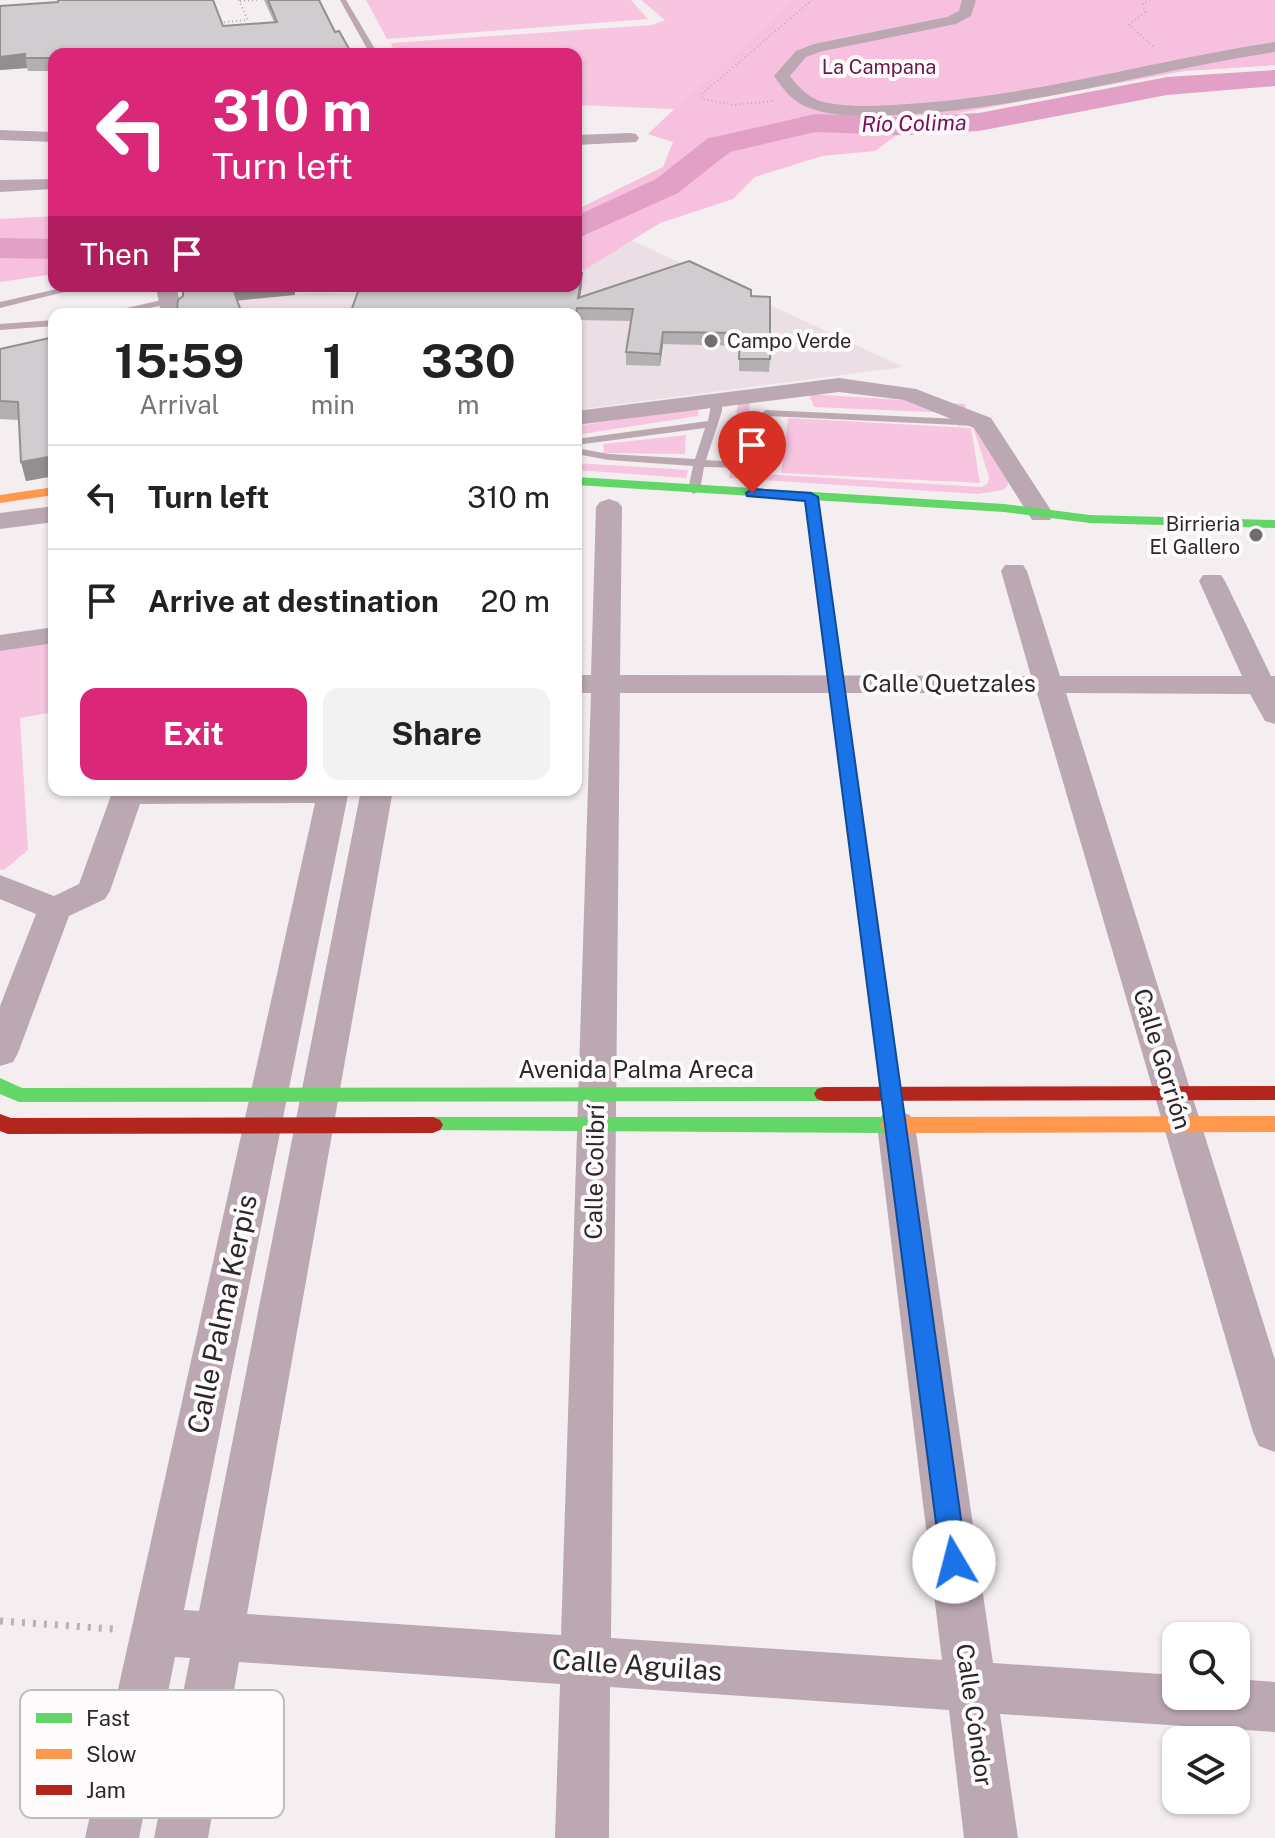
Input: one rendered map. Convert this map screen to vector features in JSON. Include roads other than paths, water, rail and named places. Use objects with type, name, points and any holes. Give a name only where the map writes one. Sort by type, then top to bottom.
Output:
[{"type":"street","points":[[969,0],[966,13],[951,21],[848,40],[801,54],[782,76],[795,95],[817,106],[872,110],[945,107],[1003,100],[1177,63],[1275,47]]},
{"type":"street","points":[[0,135],[48,137]]},
{"type":"street","points":[[582,140],[630,138]]},
{"type":"street","points":[[0,186],[48,184]]},
{"type":"street","points":[[582,417],[717,400],[788,402],[857,385],[908,394],[983,423],[1038,510]]},
{"type":"street","points":[[582,481],[1038,510],[1187,514],[1275,509]]},
{"type":"street","points":[[0,499],[48,492]]},
{"type":"street","name":"Calle Cóndor","points":[[811,497],[991,1838]]},
{"type":"street","name":"Calle Colibrí","points":[[582,1838],[596,1110],[590,684],[609,507]]},
{"type":"street","points":[[1187,514],[1275,524]]},
{"type":"street","points":[[0,521],[48,515]]},
{"type":"street","name":"Calle Gorrión","points":[[1014,571],[1275,1432]]},
{"type":"street","points":[[1212,581],[1268,685],[1275,715]]},
{"type":"street","points":[[0,643],[48,636]]},
{"type":"street","name":"Calle Quetzales","points":[[590,684],[1268,685]]},
{"type":"street","points":[[0,1053],[55,909],[93,891],[128,796]]},
{"type":"street","name":"Calle Palma Kerpis","points":[[143,1690],[331,796]]},
{"type":"street","name":"Calle Palma Kerpis","points":[[209,1690],[376,796]]},
{"type":"street","points":[[0,886],[55,909]]},
{"type":"street","name":"Avenida Palma Areca","points":[[5,1116],[265,1110],[1177,1109],[1275,1093]]},
{"type":"street","name":"Avenida Palma Areca","points":[[5,1116],[265,1110],[1177,1109],[1275,1124]]},
{"type":"street","name":"Calle Aguilas","points":[[155,1632],[1275,1707]]},
{"type":"street","name":"Calle Palma Kerpis","points":[[112,1838],[116,1818]]},
{"type":"street","name":"Calle Palma Kerpis","points":[[181,1838],[185,1818]]},
{"type":"lane","points":[[343,0],[371,48]]},
{"type":"lane","points":[[0,305],[57,292]]},
{"type":"lane","points":[[133,308],[169,300]]},
{"type":"lane","points":[[0,327],[48,323]]},
{"type":"lane","points":[[694,490],[717,400]]},
{"type":"lane","points":[[582,452],[609,457],[743,466],[757,420],[788,402]]},
{"type":"lane","points":[[582,441],[713,424]]},
{"type":"waterway","name":"Río Colima","points":[[582,226],[667,186],[719,145],[815,123],[903,126],[979,122],[1167,86],[1275,78]]},
{"type":"waterway","name":"Río Colima","points":[[0,248],[48,249]]},
{"type":"place","name":"Campo Verde","points":[[711,341]]},
{"type":"place","name":"Birrieria El Gallero","points":[[1256,535]]},
{"type":"park label","name":"La Campana","points":[[879,67]]}]
